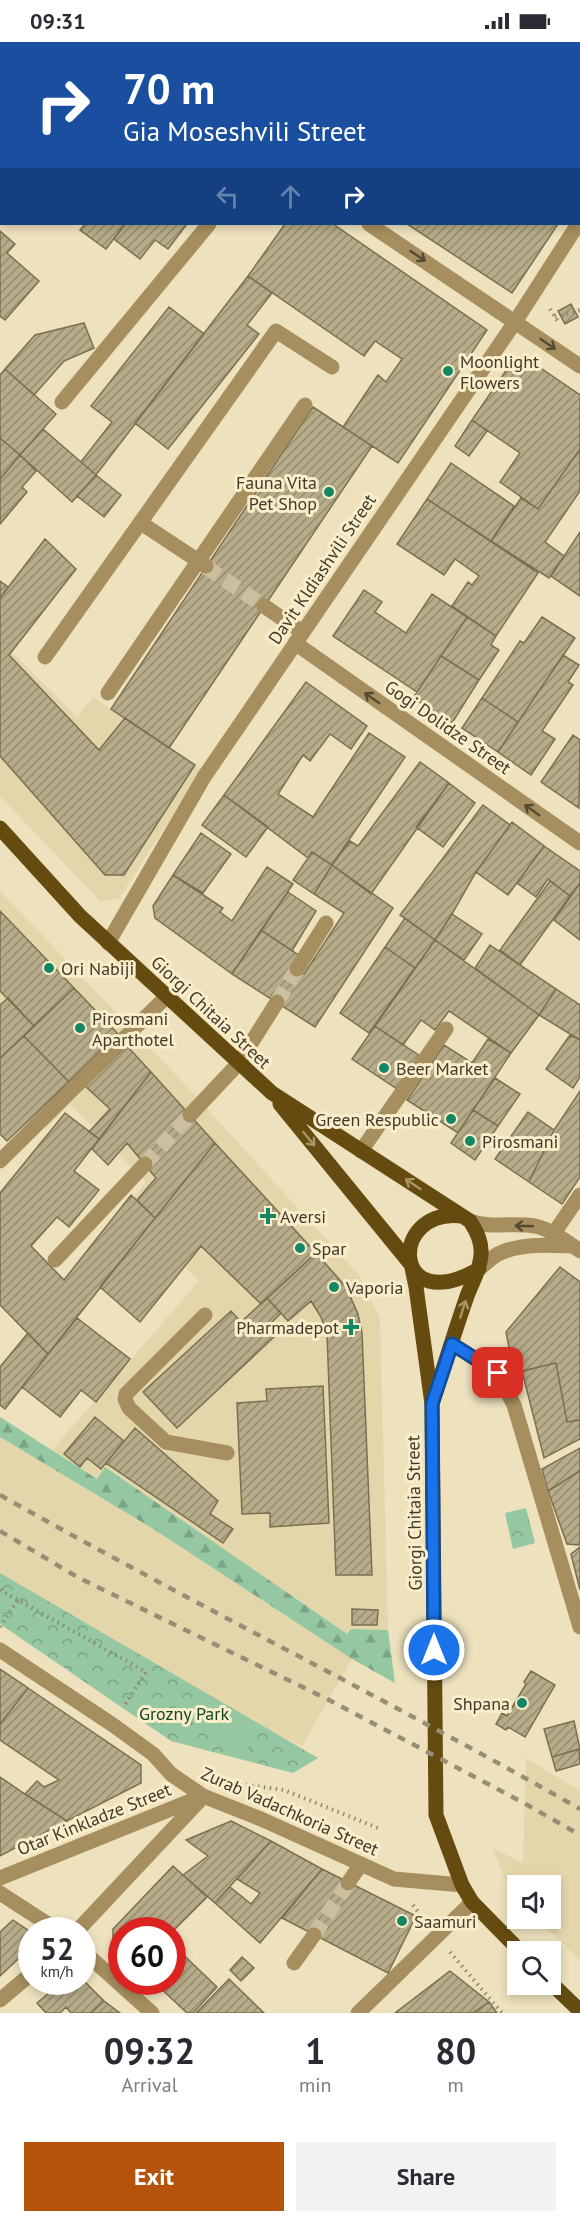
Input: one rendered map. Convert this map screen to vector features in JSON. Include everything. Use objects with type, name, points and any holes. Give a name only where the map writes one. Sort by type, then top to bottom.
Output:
[{"type":"main road","name":"Giorgi Chitaia Street","points":[[0,828],[80,916],[272,1093],[466,1218]]},
{"type":"main road","name":"Giorgi Chitaia Street","points":[[272,1093],[410,1265],[416,1287],[432,1404],[436,1815],[462,1885],[472,1902],[510,1941]]},
{"type":"main road","points":[[450,1214],[466,1218],[478,1233],[481,1243],[478,1269],[456,1281],[440,1283],[429,1281],[418,1275],[410,1265],[412,1242],[417,1232],[438,1217],[450,1214]]},
{"type":"main road","name":"Giorgi Chitaia Street","points":[[432,1404],[478,1269]]},
{"type":"main road","points":[[561,1993],[580,2011]]},
{"type":"street","points":[[62,402],[208,225]]},
{"type":"street","points":[[371,225],[580,366]]},
{"type":"street","name":"Davit Kldiashvili Street","points":[[108,943],[204,777],[515,321],[577,225]]},
{"type":"street","points":[[45,657],[276,331],[332,367]]},
{"type":"street","points":[[108,693],[202,564],[304,405]]},
{"type":"street","points":[[141,523],[202,564]]},
{"type":"street","name":"Gogi Dolidze Street","points":[[264,606],[298,637],[580,843]]},
{"type":"street","points":[[297,969],[326,923]]},
{"type":"street","points":[[0,1161],[166,997]]},
{"type":"street","points":[[190,1115],[238,1064],[277,1002]]},
{"type":"street","points":[[361,1151],[446,1029]]},
{"type":"street","points":[[55,1260],[145,1164]]},
{"type":"street","points":[[554,1233],[580,1196]]},
{"type":"street","points":[[466,1218],[483,1226],[533,1226],[554,1233],[577,1249]]},
{"type":"street","points":[[478,1269],[498,1254],[518,1248],[543,1244],[577,1249]]},
{"type":"street","points":[[205,1315],[126,1394],[125,1399],[129,1408],[166,1442],[227,1453]]},
{"type":"street","points":[[452,1344],[498,1373],[514,1405],[580,1627]]},
{"type":"street","name":"Zurab Vadachkoria Street","points":[[0,1650],[113,1725],[153,1754],[171,1774],[203,1796],[261,1819],[394,1879],[462,1885]]},
{"type":"street","points":[[90,1917],[203,1796]]},
{"type":"street","name":"Otar Kinkladze Street","points":[[0,1878],[203,1796]]},
{"type":"street","points":[[348,1883],[361,1864]]},
{"type":"street","points":[[0,1893],[37,1917]]},
{"type":"street","points":[[358,2013],[472,1902]]},
{"type":"street","points":[[294,1963],[314,1935]]},
{"type":"street","points":[[96,1963],[152,2013]]},
{"type":"street","points":[[0,2000],[18,1985]]},
{"type":"path","points":[[555,317],[580,310]]},
{"type":"path","points":[[0,1590],[146,1672],[113,1725]]},
{"type":"path","points":[[0,1627],[18,1599]]},
{"type":"path","points":[[284,1790],[378,1828]]},
{"type":"shaded area","points":[[0,640],[77,717],[93,697],[202,770],[119,898],[100,901],[0,796]]},
{"type":"shaded area","points":[[0,891],[178,1077],[359,1275],[380,1318],[388,1630],[351,1629],[347,1635],[106,1467],[97,1479],[52,1450],[199,1281],[126,1207],[146,1182],[70,1104],[46,1129],[0,1081]]},
{"type":"shaded area","points":[[0,1437],[155,1530],[352,1659],[302,1746],[274,1733],[0,1573]]},
{"type":"shaded area","points":[[526,1758],[580,1791],[580,1960],[547,1929],[561,1929],[561,1875],[507,1875],[507,1881],[493,1848],[523,1863]]},
{"type":"green space","points":[[0,1417],[97,1479],[105,1467],[347,1634],[351,1629],[388,1630],[395,1683],[352,1659],[155,1530],[0,1437]]},
{"type":"green space","points":[[526,1508],[535,1543],[513,1549],[505,1513]]},
{"type":"green space","name":"Grozny Park","points":[[0,1573],[318,1758],[293,1773],[171,1741],[0,1624]]},
{"type":"green space","points":[[202,1692],[260,1726],[245,1754],[219,1743],[210,1734],[201,1708],[199,1696]]},
{"type":"building","points":[[84,225],[124,225],[106,249],[80,230]]},
{"type":"building","points":[[124,225],[186,225],[168,249],[155,240],[140,259],[114,239]]},
{"type":"building","points":[[284,225],[334,225],[487,330],[398,463],[343,427],[378,375],[386,382],[402,359],[375,341],[364,356],[248,276]]},
{"type":"building","points":[[409,225],[557,225],[512,293]]},
{"type":"building","points":[[0,231],[15,244],[7,253],[39,281],[5,320],[0,316]]},
{"type":"building","points":[[248,276],[272,293],[247,325],[259,334],[168,449],[135,423]]},
{"type":"building","points":[[571,304],[578,317],[565,324],[558,311]]},
{"type":"building","points":[[169,307],[204,334],[96,475],[81,462],[112,422],[91,406]]},
{"type":"building","points":[[84,323],[94,348],[64,361],[34,395],[5,369],[35,335]]},
{"type":"building","points":[[526,358],[580,395],[580,449],[538,509],[500,482],[520,453],[472,420],[512,362]]},
{"type":"building","points":[[5,369],[56,414],[20,455],[0,438],[0,375]]},
{"type":"building","points":[[313,407],[372,446],[169,748],[111,709]]},
{"type":"building","points":[[472,420],[487,431],[469,456],[455,446]]},
{"type":"building","points":[[43,429],[96,475],[72,502],[20,455]]},
{"type":"building","points":[[0,438],[20,455],[0,479]]},
{"type":"building","points":[[580,449],[580,491],[545,542],[564,556],[549,578],[491,541],[521,498],[538,509]]},
{"type":"building","points":[[20,455],[36,471],[22,487],[27,492],[0,524],[0,479]]},
{"type":"building","points":[[451,463],[514,506],[491,541],[427,499]]},
{"type":"building","points":[[96,475],[121,495],[104,517],[77,496]]},
{"type":"building","points":[[427,499],[538,573],[496,636],[452,606],[468,582],[472,585],[479,576],[455,559],[444,575],[397,544]]},
{"type":"building","points":[[580,532],[580,596],[551,576]]},
{"type":"building","points":[[45,539],[76,569],[9,655],[99,750],[125,718],[195,765],[124,875],[105,875],[0,756],[0,598]]},
{"type":"building","points":[[0,581],[8,587],[0,598]]},
{"type":"building","points":[[364,590],[382,602],[375,612],[406,633],[432,594],[467,617],[417,692],[333,636]]},
{"type":"building","points":[[467,617],[496,636],[491,645],[499,650],[479,680],[441,656]]},
{"type":"building","points":[[542,617],[575,638],[518,722],[482,698],[520,641],[524,643]]},
{"type":"building","points":[[563,655],[579,665],[568,682],[573,685],[542,731],[555,739],[531,775],[498,752]]},
{"type":"building","points":[[441,656],[479,680],[452,723],[413,698]]},
{"type":"building","points":[[306,682],[367,726],[351,749],[330,734],[310,761],[303,755],[278,794],[313,817],[369,733],[405,757],[332,865],[312,852],[308,858],[224,795]]},
{"type":"building","points":[[482,698],[518,722],[498,752],[462,728]]},
{"type":"building","points":[[573,735],[580,740],[579,808],[541,782]]},
{"type":"building","points":[[420,762],[449,783],[371,894],[332,865],[350,841],[358,846]]},
{"type":"building","points":[[449,783],[475,803],[443,847],[416,827]]},
{"type":"building","points":[[224,795],[268,827],[246,857],[202,825]]},
{"type":"building","points":[[483,805],[510,825],[476,872],[435,940],[400,915]]},
{"type":"building","points":[[512,822],[544,846],[508,895],[476,872]]},
{"type":"building","points":[[201,833],[231,854],[203,893],[173,875]]},
{"type":"building","points":[[544,846],[580,871],[580,883],[570,896],[548,879],[536,897],[517,883]]},
{"type":"building","points":[[312,852],[332,865],[314,894],[293,880]]},
{"type":"building","points":[[332,865],[393,908],[315,1027],[232,974],[261,930],[300,956],[292,966],[304,974],[344,913],[314,894]]},
{"type":"building","points":[[267,867],[293,884],[232,974],[155,918],[153,906],[173,875],[223,908],[220,912],[232,921]]},
{"type":"building","points":[[550,881],[570,896],[520,965],[500,950]]},
{"type":"building","points":[[580,883],[580,940],[554,920]]},
{"type":"building","points":[[288,892],[316,911],[292,951],[261,930]]},
{"type":"building","points":[[0,911],[74,988],[34,1026],[0,991]]},
{"type":"building","points":[[452,914],[482,934],[464,960],[435,940]]},
{"type":"building","points":[[405,918],[435,940],[415,968],[385,947]]},
{"type":"building","points":[[435,940],[539,1015],[511,1053],[449,1011],[435,1030],[421,1020],[403,1045],[375,1026]]},
{"type":"building","points":[[490,945],[556,989],[539,1015],[475,968]]},
{"type":"building","points":[[385,947],[415,968],[369,1033],[340,1013]]},
{"type":"building","points":[[74,988],[118,1034],[69,1082],[24,1036]]},
{"type":"building","points":[[556,989],[580,1005],[580,1040],[539,1015]]},
{"type":"building","points":[[8,998],[34,1026],[0,1058],[0,1005]]},
{"type":"building","points":[[375,1026],[420,1056],[397,1089],[352,1059]]},
{"type":"building","points":[[570,1035],[580,1040],[580,1077],[573,1088],[546,1069]]},
{"type":"building","points":[[24,1036],[69,1082],[7,1141],[0,1134],[0,1058]]},
{"type":"building","points":[[488,1039],[511,1053],[458,1133],[407,1100],[444,1045],[472,1063]]},
{"type":"building","points":[[127,1046],[151,1072],[99,1139],[89,1132],[110,1109],[85,1086]]},
{"type":"building","points":[[151,1072],[215,1143],[155,1218],[137,1200],[156,1178],[127,1143],[108,1165],[92,1149]]},
{"type":"building","points":[[495,1078],[520,1094],[498,1126],[473,1110]]},
{"type":"building","points":[[580,1091],[580,1177],[562,1204],[529,1182],[554,1130]]},
{"type":"building","points":[[473,1110],[498,1126],[475,1160],[451,1143]]},
{"type":"building","points":[[528,1112],[554,1130],[529,1182],[495,1159]]},
{"type":"building","points":[[65,1113],[99,1139],[74,1171],[99,1190],[69,1227],[57,1217],[31,1246],[64,1280],[131,1195],[155,1218],[48,1354],[0,1305],[0,1193]]},
{"type":"building","points":[[215,1143],[316,1253],[261,1304],[201,1246],[140,1322],[100,1287]]},
{"type":"building","points":[[316,1253],[346,1287],[358,1314],[362,1333],[372,1575],[336,1575],[327,1334],[321,1317],[311,1301],[288,1321],[267,1298]]},
{"type":"building","points":[[560,1267],[580,1282],[580,1420],[567,1422],[556,1363],[514,1373],[506,1332]]},
{"type":"building","points":[[267,1298],[281,1313],[266,1328],[274,1337],[177,1428],[143,1392],[231,1311],[241,1322]]},
{"type":"building","points":[[77,1318],[130,1359],[96,1402],[81,1390],[60,1417],[22,1387]]},
{"type":"building","points":[[28,1333],[48,1354],[5,1409],[0,1405],[0,1367]]},
{"type":"building","points":[[556,1363],[567,1422],[580,1420],[580,1439],[544,1458],[522,1371]]},
{"type":"building","points":[[323,1386],[329,1523],[270,1527],[270,1513],[242,1514],[237,1403],[267,1401],[266,1389]]},
{"type":"building","points":[[95,1417],[124,1441],[101,1469],[87,1458],[80,1467],[64,1454]]},
{"type":"building","points":[[135,1428],[218,1501],[210,1514],[233,1529],[223,1543],[106,1463]]},
{"type":"building","points":[[580,1448],[580,1471],[548,1491],[542,1469]]},
{"type":"building","points":[[580,1471],[580,1545],[567,1544],[548,1491]]},
{"type":"building","points":[[580,1547],[580,1590],[571,1554]]},
{"type":"building","points":[[352,1609],[378,1610],[377,1625],[352,1625]]},
{"type":"building","points":[[0,1669],[28,1688],[0,1724]]},
{"type":"building","points":[[531,1671],[555,1685],[525,1737],[508,1727],[506,1730],[496,1724],[502,1713],[507,1716]]},
{"type":"building","points":[[28,1688],[141,1765],[141,1783],[67,1821],[25,1794],[37,1781],[44,1787],[59,1780],[0,1740],[0,1724]]},
{"type":"building","points":[[574,1721],[580,1749],[552,1757],[544,1729]]},
{"type":"building","points":[[579,1749],[580,1764],[556,1771],[552,1757]]},
{"type":"building","points":[[0,1777],[25,1794],[67,1821],[0,1856]]},
{"type":"building","points":[[231,1821],[271,1841],[215,1903],[183,1875],[208,1856],[186,1840]]},
{"type":"building","points":[[271,1841],[322,1869],[260,1943],[215,1903],[230,1887],[251,1904],[260,1893],[237,1879]]},
{"type":"building","points":[[173,1866],[207,1897],[186,1918],[124,1917]]},
{"type":"building","points":[[322,1869],[416,1916],[388,1973],[282,1918]]},
{"type":"building","points":[[13,1920],[18,1923],[18,1959],[0,1976],[0,1932]]},
{"type":"building","points":[[186,1957],[217,1987],[193,2013],[187,2013],[168,1995],[186,1995]]},
{"type":"building","points":[[242,1957],[254,1968],[241,1981],[230,1970]]},
{"type":"building","points":[[450,1971],[489,2002],[473,2013],[395,2013]]},
{"type":"building","points":[[229,1979],[264,2013],[196,2013]]},
{"type":"building","points":[[96,1993],[104,2001],[91,2013],[71,2013],[66,2007],[60,2013],[46,2013],[37,2003],[47,1995],[96,1995]]},
{"type":"building","points":[[104,2001],[120,2013],[91,2013]]},
{"type":"building","points":[[489,2002],[497,2013],[473,2013]]},
{"type":"tunnel","points":[[206,567],[264,606]]},
{"type":"tunnel","points":[[277,1002],[297,969]]},
{"type":"tunnel","points":[[145,1164],[190,1115]]},
{"type":"tunnel","points":[[314,1935],[348,1883]]},
{"type":"railway","points":[[0,1495],[580,1809]]},
{"type":"railway","points":[[0,1531],[79,1578],[329,1700],[580,1835]]},
{"type":"place","name":"Moonlight Flowers","points":[[448,371]]},
{"type":"place","name":"Fauna Vita Pet Shop","points":[[329,492]]},
{"type":"place","name":"Ori Nabiji","points":[[49,968]]},
{"type":"place","name":"Pirosmani Aparthotel","points":[[80,1028]]},
{"type":"place","name":"Beer Market","points":[[384,1068]]},
{"type":"place","name":"Green Respublic","points":[[451,1119]]},
{"type":"place","name":"Pirosmani","points":[[470,1141]]},
{"type":"place","name":"Aversi","points":[[268,1216]]},
{"type":"place","name":"Spar","points":[[300,1248]]},
{"type":"place","name":"Vaporia","points":[[334,1287]]},
{"type":"place","name":"Pharmadepot","points":[[351,1327]]},
{"type":"place","name":"Shpana","points":[[522,1703]]},
{"type":"place","name":"Saamuri","points":[[402,1921]]},
{"type":"route","points":[[434,1650],[432,1404],[452,1344],[498,1373]]}]
